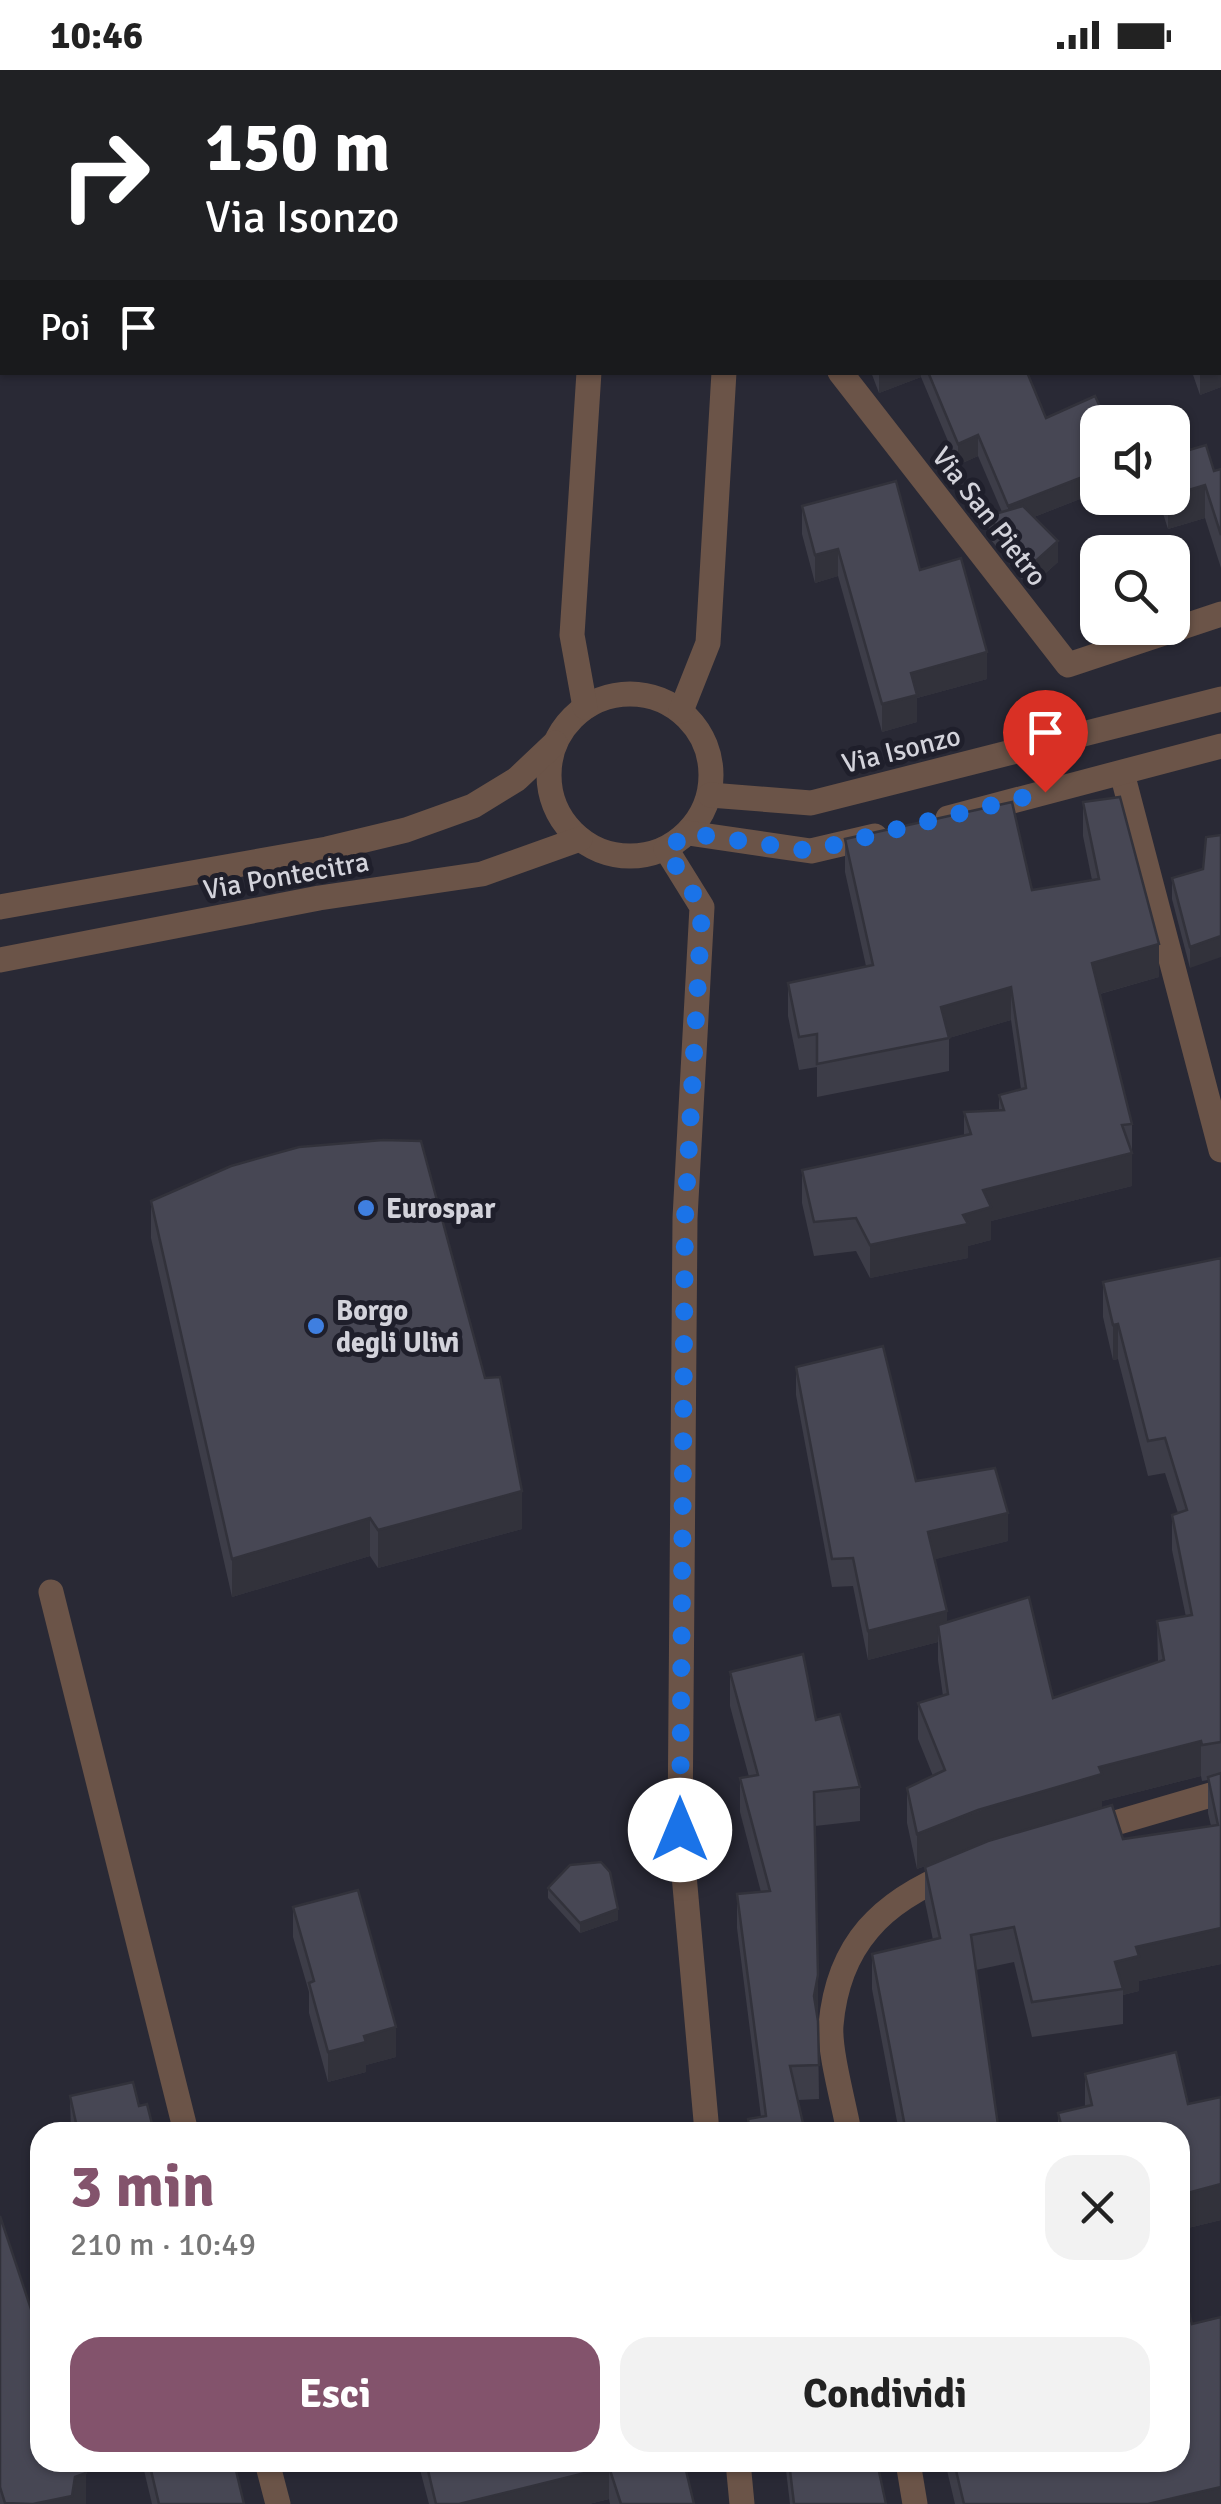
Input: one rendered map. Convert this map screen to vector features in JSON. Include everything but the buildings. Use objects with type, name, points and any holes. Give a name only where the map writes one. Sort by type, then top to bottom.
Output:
[{"type":"street","points":[[586,706],[572,634],[589,375]]},
{"type":"street","points":[[681,711],[708,643],[724,375]]},
{"type":"street","name":"Via San Pietro","points":[[842,375],[1068,664],[1221,614]]},
{"type":"street","points":[[611,695],[650,696],[681,711],[700,732],[712,775],[710,795],[698,822],[666,850],[629,858],[604,853],[580,840],[557,812],[550,793],[555,743],[570,719],[586,706],[611,695]]},
{"type":"street","name":"Via Isonzo","points":[[710,795],[811,803],[1221,699]]},
{"type":"street","name":"Via Pontecitra","points":[[0,907],[327,849],[406,830],[474,806],[517,779],[555,743]]},
{"type":"street","points":[[930,822],[1221,746]]},
{"type":"street","points":[[1122,772],[1221,1150]]},
{"type":"street","points":[[688,833],[810,851],[891,832]]},
{"type":"street","name":"Via Pontecitra","points":[[0,960],[319,898],[482,874],[580,840]]},
{"type":"street","points":[[666,850],[702,908],[685,1218],[680,1830],[707,2122]]},
{"type":"street","points":[[52,1592],[184,2122]]},
{"type":"street","points":[[1056,1840],[1221,1792]]},
{"type":"street","points":[[847,2122],[830,2028],[844,1963],[870,1922],[921,1886],[983,1861]]},
{"type":"street","points":[[270,2472],[278,2504]]},
{"type":"street","points":[[739,2472],[742,2504]]},
{"type":"street","points":[[910,2472],[916,2504]]},
{"type":"place","name":"Eurospar","points":[[366,1208]]},
{"type":"place","name":"Borgo degli Ulivi","points":[[316,1326]]},
{"type":"route","points":[[680,1830],[685,1218],[702,908],[666,850],[688,833],[810,851],[1045,792]]}]
